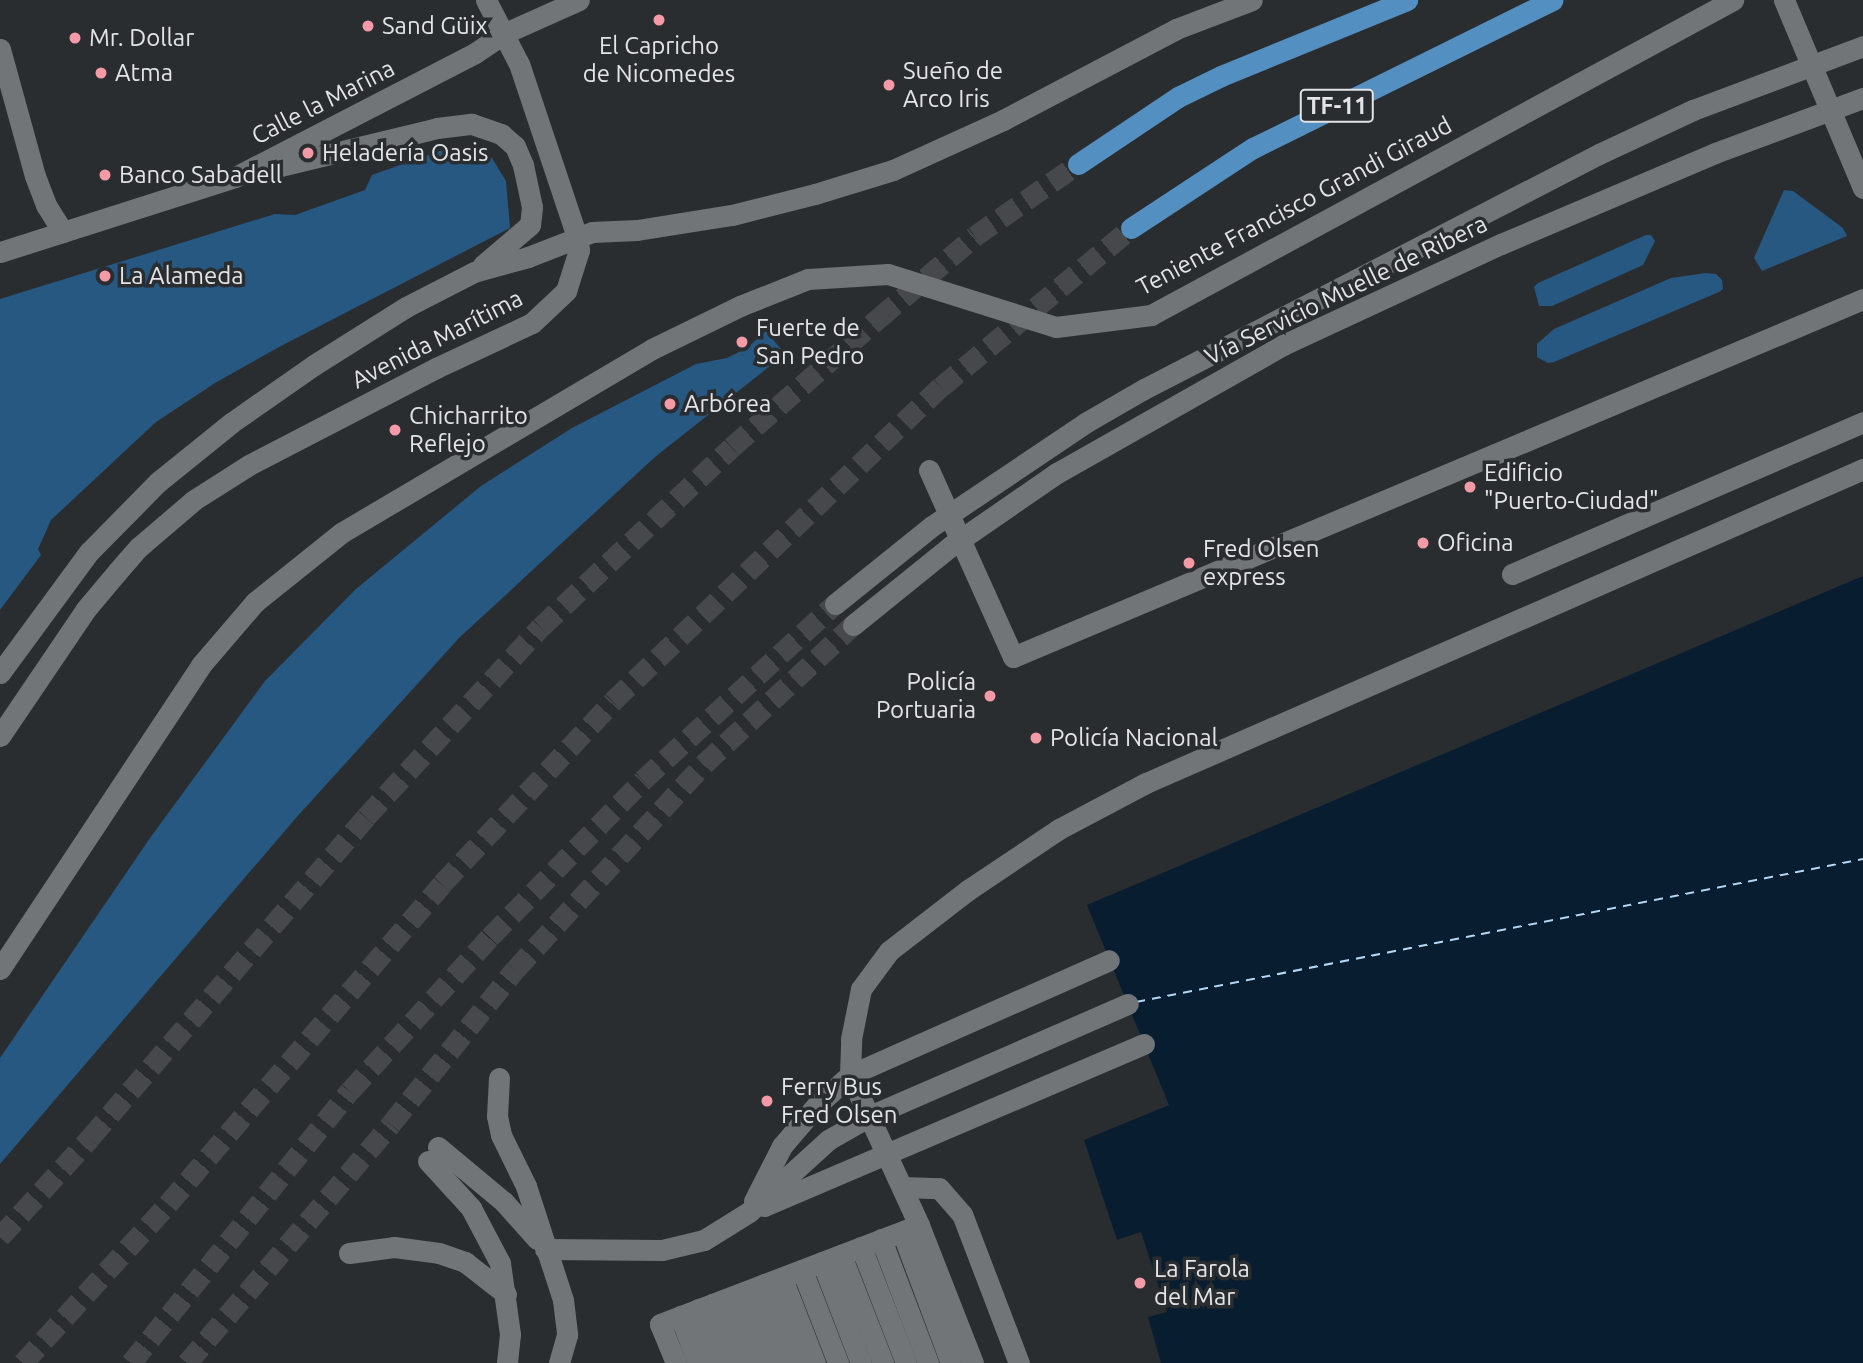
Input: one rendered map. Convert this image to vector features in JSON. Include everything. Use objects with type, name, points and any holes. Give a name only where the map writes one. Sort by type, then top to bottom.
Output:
[{"type":"main road","points":[[1078,164],[1168,104],[1222,76],[1407,0]]},
{"type":"main road","name":"TF-11","points":[[1131,228],[1254,148],[1552,0]]},
{"type":"street","points":[[486,0],[519,64],[577,237],[592,232],[637,230],[732,215],[893,170],[1003,120],[1176,29],[1252,0]]},
{"type":"street","name":"Calle la Marina","points":[[0,252],[235,177],[475,53],[503,34],[579,0]]},
{"type":"street","name":"Teniente Francisco Grandi Giraud","points":[[0,969],[201,665],[255,603],[341,533],[652,349],[740,306],[808,279],[888,274],[1056,327],[1150,315],[1733,0]]},
{"type":"street","points":[[1784,0],[1863,188]]},
{"type":"street","name":"Vía Servicio Muelle de Ribera","points":[[835,604],[932,526],[1085,424],[1205,356],[1599,154],[1693,110],[1863,46]]},
{"type":"street","points":[[0,49],[34,176],[46,205],[63,233]]},
{"type":"street","name":"Vía Servicio Muelle de Ribera","points":[[853,625],[951,546],[1057,473],[1283,345],[1501,244],[1715,153],[1863,98]]},
{"type":"street","points":[[235,177],[437,128],[472,124],[501,134],[515,146],[523,165],[532,207],[530,225],[474,272]]},
{"type":"street","name":"Avenida Marítima","points":[[0,673],[89,552],[158,482],[232,423],[314,365],[406,307],[474,272],[528,257],[577,237],[579,250],[566,291],[532,323],[424,374],[249,466],[194,500],[160,528],[139,547],[86,609],[0,736]]},
{"type":"street","points":[[929,470],[1013,657],[1863,299]]},
{"type":"street","points":[[1512,574],[1863,422]]},
{"type":"street","points":[[951,1363],[910,1228],[902,1187],[850,1075],[851,1039],[861,989],[889,951],[968,890],[1059,830],[1146,783],[1863,469]]},
{"type":"street","points":[[749,1212],[782,1146],[816,1106],[850,1075],[1109,960]]},
{"type":"street","points":[[507,1363],[510,1334],[500,1264],[487,1232],[433,1154],[504,1202],[545,1250],[626,1251],[684,1247],[727,1228],[749,1212],[828,1140],[870,1116],[1128,1004]]},
{"type":"street","points":[[749,1212],[1144,1044]]},
{"type":"street","points":[[499,1078],[497,1116],[501,1135],[526,1186],[563,1300],[567,1335],[559,1363]]},
{"type":"street","points":[[902,1187],[939,1188],[962,1214],[1019,1363]]},
{"type":"street","points":[[676,1363],[660,1324],[910,1228]]},
{"type":"street","points":[[910,1228],[973,1363]]},
{"type":"street","points":[[349,1253],[394,1247],[439,1253],[465,1262],[506,1294]]},
{"type":"street","points":[[852,1251],[861,1363]]},
{"type":"street","points":[[852,1251],[883,1363]]},
{"type":"street","points":[[852,1251],[906,1363]]},
{"type":"street","points":[[852,1251],[928,1363]]},
{"type":"street","points":[[698,1363],[739,1294]]},
{"type":"street","points":[[718,1363],[739,1294]]},
{"type":"street","points":[[735,1363],[739,1294]]},
{"type":"street","points":[[739,1294],[753,1363]]},
{"type":"street","points":[[739,1294],[774,1363]]},
{"type":"street","points":[[739,1294],[794,1363]]},
{"type":"street","points":[[739,1294],[815,1363]]},
{"type":"street","points":[[739,1294],[838,1363]]},
{"type":"shaded area","points":[[454,146],[472,147],[492,158],[506,181],[510,228],[279,347],[215,383],[156,422],[51,520],[38,549],[41,555],[0,610],[0,299],[275,214],[295,215],[365,190],[372,175]]},
{"type":"shaded area","points":[[1784,190],[1793,191],[1843,228],[1847,236],[1762,271],[1754,258]]},
{"type":"shaded area","points":[[1651,235],[1655,241],[1643,265],[1552,306],[1539,306],[1534,287],[1538,283]]},
{"type":"shaded area","points":[[1716,274],[1722,280],[1723,289],[1554,362],[1548,363],[1537,357],[1537,344],[1554,329],[1671,278]]},
{"type":"shaded area","points":[[766,331],[785,354],[655,457],[459,638],[295,819],[0,1164],[0,1058],[150,838],[265,681],[356,589],[481,486],[572,428],[696,364],[727,358],[747,348]]},
{"type":"shaded area","points":[[1863,576],[1863,1363],[1161,1363],[1148,1317],[1167,1312],[1141,1232],[1117,1240],[1084,1140],[1169,1105],[1087,905]]},
{"type":"ferry route","points":[[1136,1002],[1863,859]]},
{"type":"tunnel","points":[[0,1237],[90,1138],[366,817],[541,627],[732,447],[879,318],[975,236],[1078,164]]},
{"type":"tunnel","points":[[23,1363],[168,1204],[442,884],[613,701],[941,387],[1131,228]]},
{"type":"tunnel","points":[[131,1363],[350,1091],[490,937],[643,780],[835,604]]},
{"type":"tunnel","points":[[187,1363],[391,1124],[515,970],[704,764],[853,625]]},
{"type":"place","name":"El Capricho de Nicomedes","points":[[659,20]]},
{"type":"place","name":"Sand Güix","points":[[368,26]]},
{"type":"place","name":"Mr. Dollar","points":[[75,38]]},
{"type":"place","name":"Atma","points":[[101,73]]},
{"type":"place","name":"Sueño de Arco Iris","points":[[889,85]]},
{"type":"place","name":"Heladería Oasis","points":[[308,153]]},
{"type":"place","name":"Banco Sabadell","points":[[105,175]]},
{"type":"place","name":"La Alameda","points":[[105,276]]},
{"type":"place","name":"Fuerte de San Pedro","points":[[742,342]]},
{"type":"place","name":"Arbórea","points":[[670,404]]},
{"type":"place","name":"Chicharrito Reflejo","points":[[395,430]]},
{"type":"place","name":"Edificio \"Puerto-Ciudad\"","points":[[1470,487]]},
{"type":"place","name":"Oficina","points":[[1423,543]]},
{"type":"place","name":"Fred Olsen express","points":[[1189,563]]},
{"type":"place","name":"Policía Portuaria","points":[[990,696]]},
{"type":"place","name":"Policía Nacional","points":[[1036,738]]},
{"type":"place","name":"Ferry Bus Fred Olsen","points":[[767,1101]]},
{"type":"place","name":"La Farola del Mar","points":[[1140,1283]]}]
